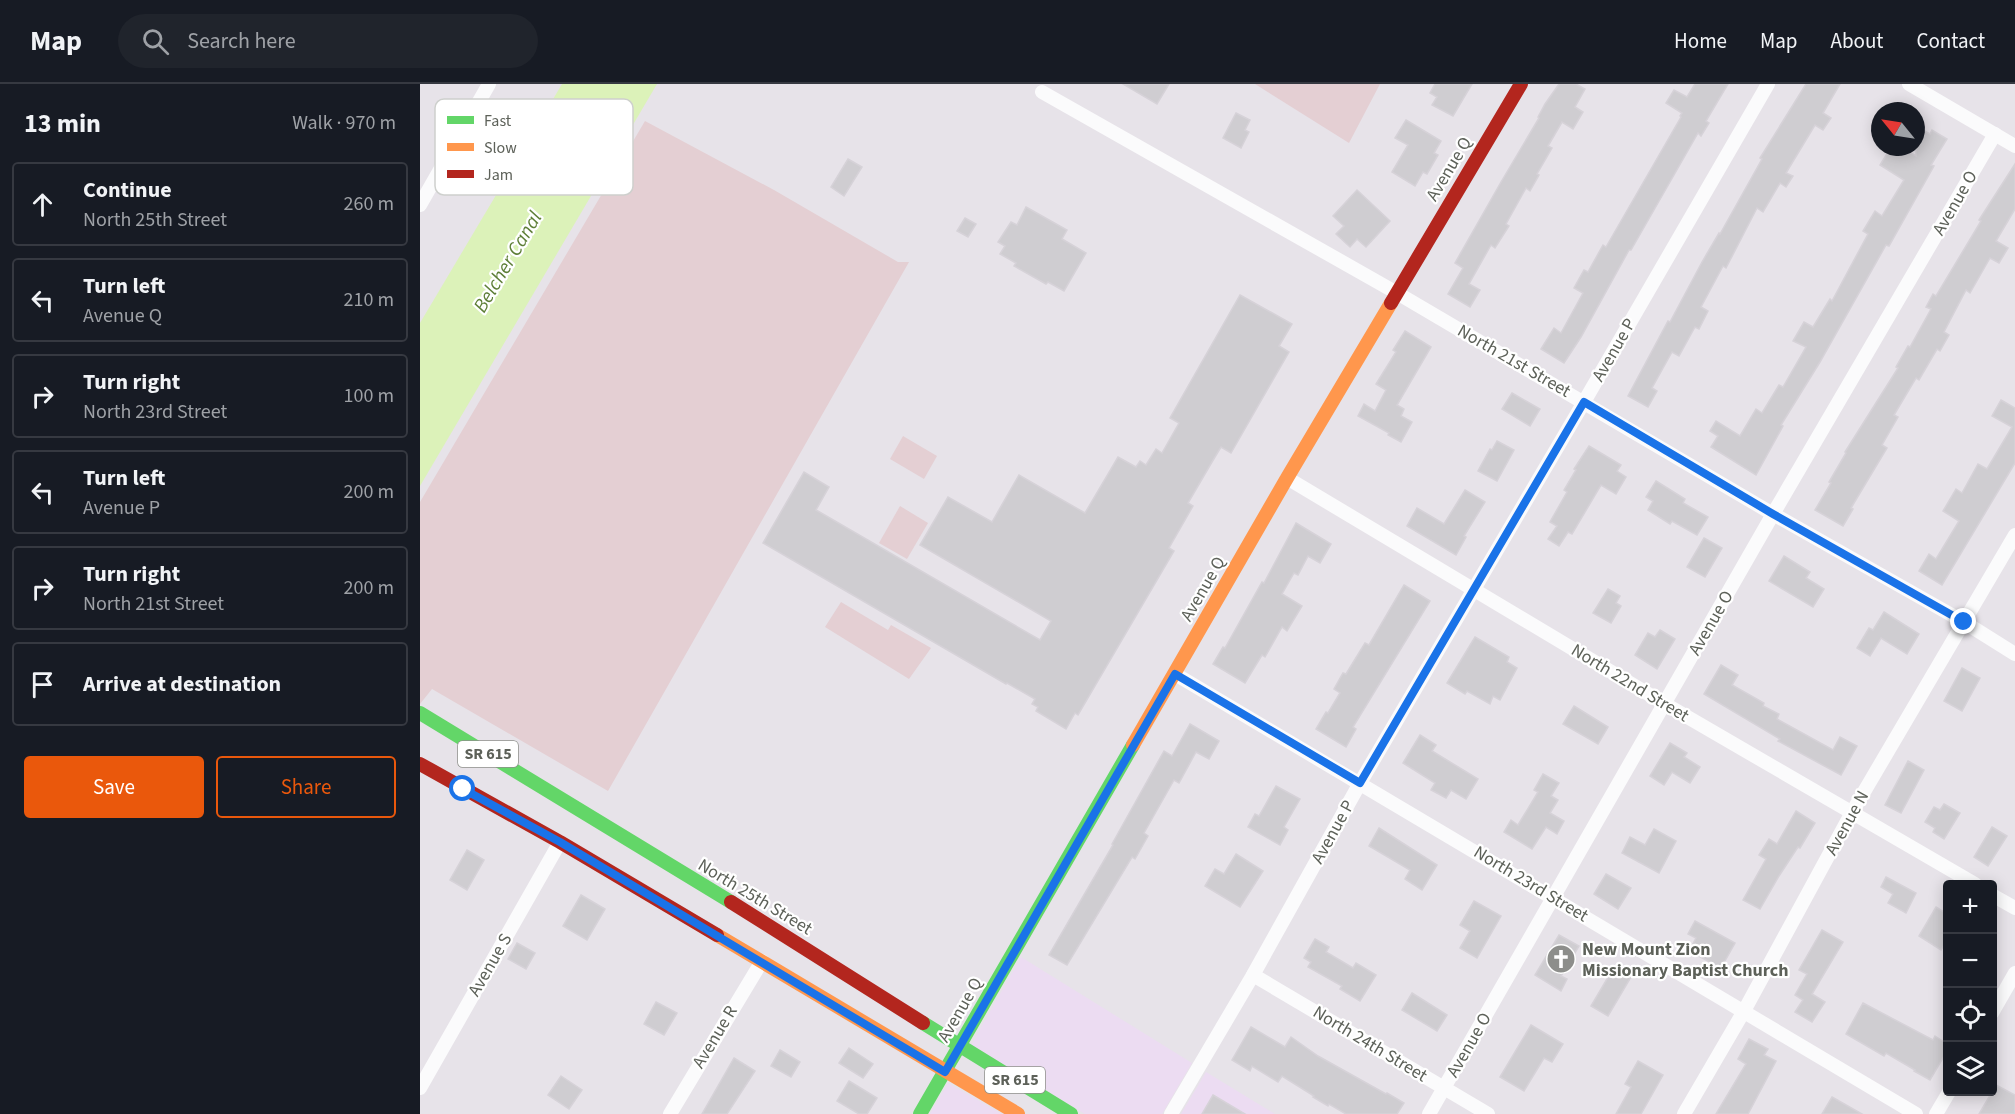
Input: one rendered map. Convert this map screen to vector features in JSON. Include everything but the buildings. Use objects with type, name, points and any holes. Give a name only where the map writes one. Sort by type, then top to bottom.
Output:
[{"type":"main road","name":"Avenue Q","points":[[920,1114],[1287,478],[1521,84]]},
{"type":"main road","name":"North 25th Street","points":[[420,712],[782,933],[960,1047],[1071,1114]]},
{"type":"main road","points":[[420,728],[448,730]]},
{"type":"main road","name":"SR 615","points":[[420,764],[560,842],[1018,1114]]},
{"type":"street","points":[[480,99],[489,84]]},
{"type":"street","name":"Avenue P","points":[[1171,1114],[1253,975],[1360,783],[1768,84]]},
{"type":"street","points":[[1909,84],[2015,146]]},
{"type":"street","name":"North 21st Street","points":[[1042,92],[1397,293],[1773,514],[1964,622],[2015,654]]},
{"type":"street","name":"Avenue O","points":[[1429,1114],[1773,514],[1995,134]]},
{"type":"street","points":[[420,205],[435,179]]},
{"type":"street","name":"North 22nd Street","points":[[1287,478],[1665,704],[1966,880]]},
{"type":"street","name":"Avenue N","points":[[1684,1114],[1744,1011],[1851,814],[2015,535]]},
{"type":"street","name":"North 23rd Street","points":[[1175,674],[1916,1114]]},
{"type":"street","name":"Avenue S","points":[[420,1088],[560,842]]},
{"type":"street","points":[[1997,898],[2015,908]]},
{"type":"street","name":"Avenue R","points":[[670,1114],[762,961]]},
{"type":"street","points":[[1997,1004],[2015,973]]},
{"type":"street","name":"North 24th Street","points":[[1253,975],[1488,1114]]},
{"type":"street","points":[[1936,1114],[1947,1096]]},
{"type":"shaded area","points":[[1255,84],[1380,84],[1349,143]]},
{"type":"shaded area","points":[[645,121],[774,190],[898,262],[909,262],[608,791],[432,689],[420,704],[420,502],[601,195],[633,195],[633,141]]},
{"type":"shaded area","points":[[903,436],[937,456],[924,479],[890,459]]},
{"type":"shaded area","points":[[900,506],[928,523],[907,559],[879,543]]},
{"type":"shaded area","points":[[841,602],[888,630],[891,625],[931,648],[909,679],[825,627]]},
{"type":"shaded area","points":[[1021,957],[1192,1063],[1162,1114],[1085,1114],[971,1045]]},
{"type":"shaded area","points":[[1206,1072],[1275,1114],[1181,1114]]},
{"type":"shaded area","points":[[948,1083],[1002,1114],[930,1114]]},
{"type":"water","points":[[562,84],[657,84],[633,125],[633,99],[553,99]]},
{"type":"water","name":"Belcher Canal","points":[[496,195],[592,195],[420,486],[420,323]]},
{"type":"traffic: fast","points":[[420,713],[731,902]]},
{"type":"traffic: fast","points":[[920,1114],[1133,745]]},
{"type":"traffic: fast","points":[[923,1023],[1071,1114]]},
{"type":"traffic: slow","points":[[1133,745],[1391,303]]},
{"type":"traffic: slow","points":[[717,935],[1018,1114]]},
{"type":"traffic: jam","points":[[1391,303],[1521,84]]},
{"type":"traffic: jam","points":[[420,764],[560,842],[717,935]]},
{"type":"traffic: jam","points":[[731,902],[923,1023]]},
{"type":"place","name":"New Mount Zion Missionary Baptist Church","points":[[1561,959]]},
{"type":"route","points":[[463,789],[560,842],[945,1072],[1175,674],[1360,783],[1584,402],[1773,514],[1964,622]]}]
